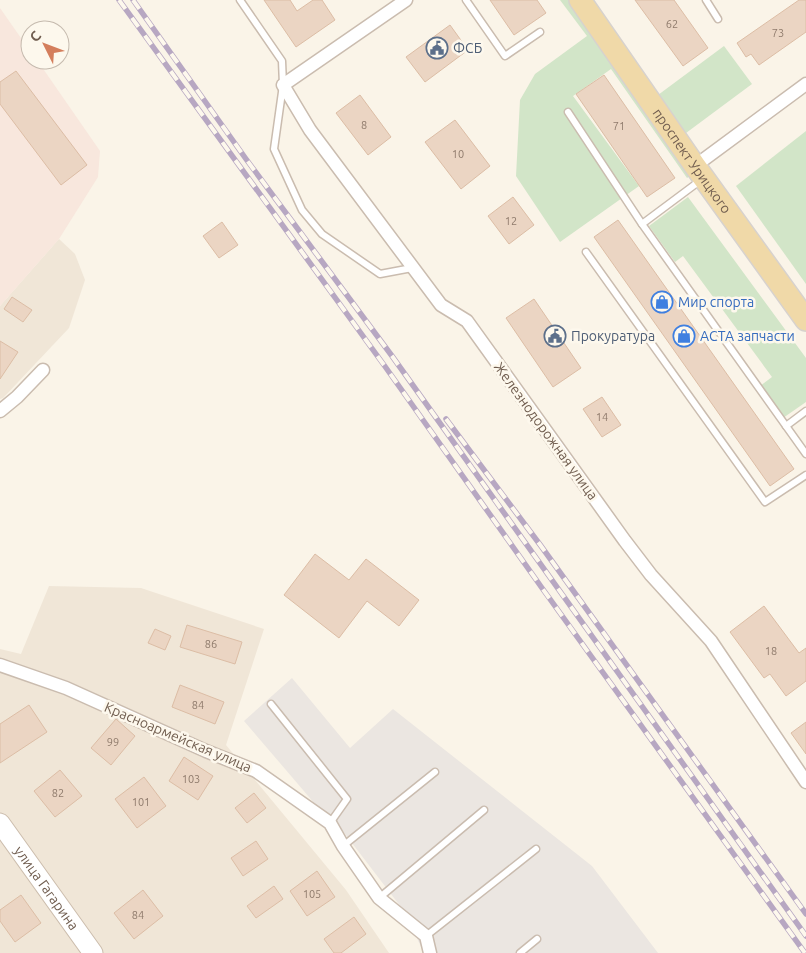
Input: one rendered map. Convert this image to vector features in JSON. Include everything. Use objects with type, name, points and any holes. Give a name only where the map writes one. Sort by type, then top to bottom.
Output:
[{"type":"main road","name":"проспект Урицкого","points":[[580,0],[699,172],[806,320]]},
{"type":"street","points":[[282,85],[406,0]]},
{"type":"street","points":[[699,172],[806,84]]},
{"type":"street","name":"Железнодорожная улица","points":[[282,85],[310,130],[412,268],[441,305],[467,321],[625,541],[651,575],[711,641],[806,782]]},
{"type":"street","points":[[0,411],[17,397],[43,370]]},
{"type":"street","name":"Красноармейская улица","points":[[0,665],[66,688],[206,752],[256,771],[330,823],[343,846],[380,898],[426,936]]},
{"type":"street","name":"улица Гагарина","points":[[0,823],[93,953]]},
{"type":"street","points":[[426,936],[430,953]]},
{"type":"lane","points":[[240,0],[282,61],[282,85],[274,149],[302,210],[322,234],[380,274],[412,268]]},
{"type":"lane","points":[[466,0],[505,56],[540,32]]},
{"type":"lane","points":[[706,0],[718,19]]},
{"type":"lane","points":[[568,112],[642,224],[806,454]]},
{"type":"lane","points":[[642,224],[699,172]]},
{"type":"lane","points":[[586,252],[765,502],[806,475]]},
{"type":"lane","points":[[786,426],[806,411]]},
{"type":"lane","points":[[271,704],[346,800],[330,823]]},
{"type":"lane","points":[[343,846],[436,772]]},
{"type":"lane","points":[[380,898],[484,810]]},
{"type":"lane","points":[[426,936],[536,849]]},
{"type":"lane","points":[[520,953],[537,939]]},
{"type":"shaded area","points":[[0,8],[20,37],[20,70],[44,70],[100,151],[98,177],[59,239],[0,306]]},
{"type":"shaded area","points":[[59,239],[75,254],[85,280],[69,328],[0,399],[0,306]]},
{"type":"shaded area","points":[[49,586],[141,588],[264,629],[226,745],[346,890],[389,953],[0,953],[0,649],[21,654]]},
{"type":"shaded area","points":[[292,678],[350,748],[393,709],[592,866],[658,953],[424,953],[404,911],[342,830],[315,804],[244,721]]},
{"type":"green space","points":[[560,0],[580,0],[699,169],[687,178],[611,69],[573,96],[639,186],[560,242],[516,176],[520,100],[535,74],[587,36]]},
{"type":"green space","points":[[724,46],[752,84],[686,133],[658,95]]},
{"type":"green space","points":[[806,131],[806,284],[736,186]]},
{"type":"green space","points":[[688,197],[806,358],[806,402],[783,418],[760,386],[772,377],[683,256],[675,262],[649,226]]},
{"type":"building","points":[[264,0],[290,0],[297,11],[313,0],[322,0],[335,20],[296,47]]},
{"type":"building","points":[[490,0],[537,0],[546,13],[514,35]]},
{"type":"building","points":[[635,0],[674,0],[708,48],[683,66]]},
{"type":"building","points":[[799,0],[806,0],[806,32],[759,65],[751,54],[746,57],[737,43]]},
{"type":"building","points":[[450,25],[468,50],[425,82],[406,57]]},
{"type":"building","points":[[16,71],[87,165],[61,185],[0,104],[0,82]]},
{"type":"building","points":[[604,75],[675,178],[647,197],[576,94]]},
{"type":"building","points":[[360,95],[391,137],[368,155],[336,113]]},
{"type":"building","points":[[455,120],[490,166],[461,189],[425,142]]},
{"type":"building","points":[[513,197],[534,225],[509,244],[488,216]]},
{"type":"building","points":[[618,220],[794,469],[770,486],[594,237]]},
{"type":"building","points":[[222,222],[238,245],[219,258],[203,236]]},
{"type":"building","points":[[12,297],[32,310],[23,322],[4,309]]},
{"type":"building","points":[[534,299],[581,368],[553,387],[506,318]]},
{"type":"building","points":[[0,341],[18,352],[0,379]]},
{"type":"building","points":[[602,397],[621,425],[602,437],[583,409]]},
{"type":"building","points":[[315,554],[349,580],[366,559],[419,600],[399,626],[367,601],[339,638],[284,595]]},
{"type":"building","points":[[764,606],[799,653],[806,648],[806,681],[786,696],[770,674],[764,678],[730,632]]},
{"type":"building","points":[[187,625],[242,642],[235,664],[180,647]]},
{"type":"building","points":[[155,629],[171,636],[165,650],[148,643]]},
{"type":"building","points":[[180,685],[224,702],[215,724],[172,707]]},
{"type":"building","points":[[29,705],[47,732],[0,763],[0,724]]},
{"type":"building","points":[[116,719],[135,736],[111,765],[91,748]]},
{"type":"building","points":[[806,722],[806,754],[791,733]]},
{"type":"building","points":[[184,757],[213,776],[198,800],[169,781]]},
{"type":"building","points":[[60,770],[82,796],[55,817],[34,791]]},
{"type":"building","points":[[144,777],[166,806],[137,828],[115,799]]},
{"type":"building","points":[[254,793],[266,808],[247,823],[235,808]]},
{"type":"building","points":[[256,841],[268,859],[243,876],[231,858]]},
{"type":"building","points":[[317,871],[335,897],[307,916],[290,891]]},
{"type":"building","points":[[274,886],[283,899],[256,918],[247,906]]},
{"type":"building","points":[[143,890],[163,916],[134,939],[114,913]]},
{"type":"building","points":[[21,895],[41,923],[15,942],[0,921],[0,910]]},
{"type":"building","points":[[354,917],[366,934],[341,953],[334,953],[324,939]]},
{"type":"railway","points":[[119,0],[384,365],[805,953]]},
{"type":"railway","points":[[133,0],[246,159],[392,356],[806,936]]},
{"type":"railway","points":[[446,419],[541,546],[806,914]]},
{"type":"place","name":"ФСБ","points":[[437,48]]},
{"type":"place","name":"Мир спорта","points":[[662,302]]},
{"type":"place","name":"Прокуратура","points":[[555,336]]},
{"type":"place","name":"АСТА запчасти","points":[[684,336]]}]
